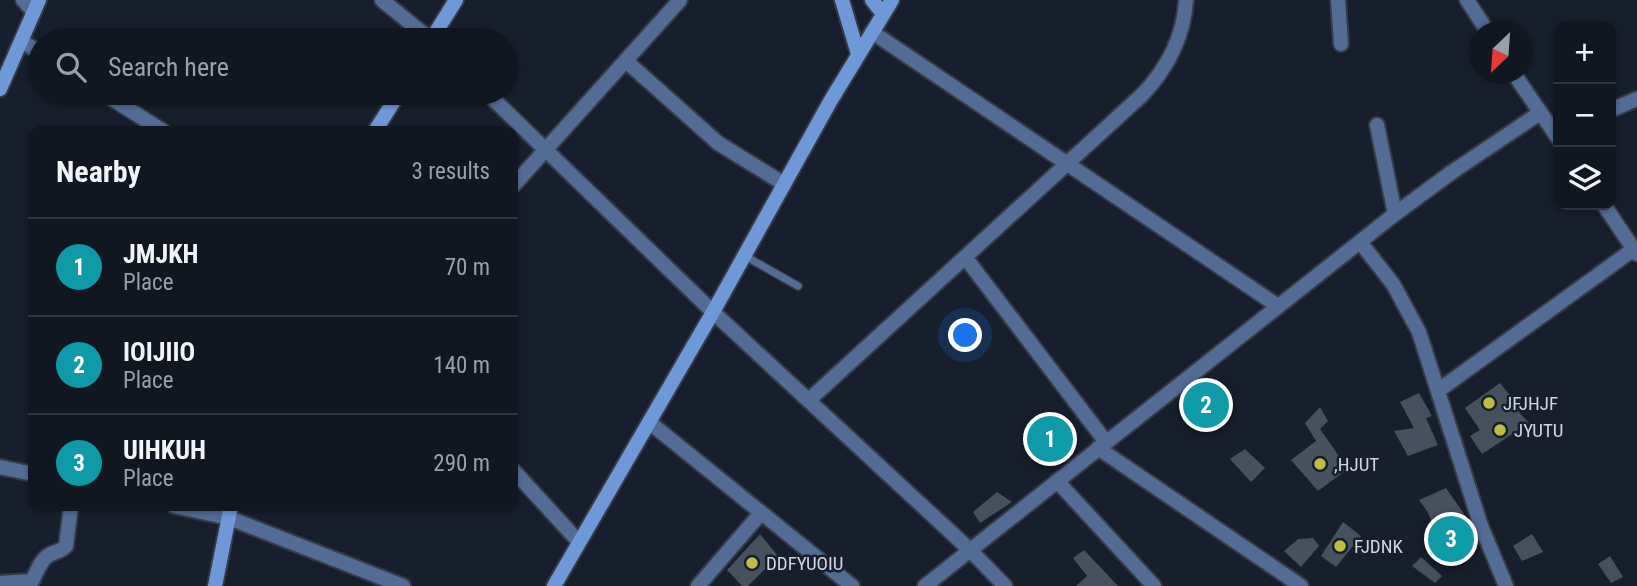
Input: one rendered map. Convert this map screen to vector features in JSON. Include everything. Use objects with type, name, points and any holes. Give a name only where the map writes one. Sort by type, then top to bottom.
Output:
[{"type":"street","points":[[0,89],[37,6],[23,0]]},
{"type":"street","points":[[382,0],[416,28]]},
{"type":"street","points":[[438,28],[456,0]]},
{"type":"street","points":[[518,181],[680,0]]},
{"type":"street","points":[[842,0],[858,54]]},
{"type":"street","points":[[872,0],[883,14]]},
{"type":"street","points":[[554,586],[745,256],[858,54],[892,0]]},
{"type":"street","points":[[809,400],[1156,81],[1169,61],[1177,41],[1186,0]]},
{"type":"street","points":[[1338,0],[1341,44]]},
{"type":"street","points":[[1467,0],[1481,21]]},
{"type":"street","points":[[872,32],[1278,306]]},
{"type":"street","points":[[22,41],[28,45]]},
{"type":"street","points":[[626,61],[718,142],[784,184]]},
{"type":"street","points":[[1521,84],[1553,131]]},
{"type":"street","points":[[1616,108],[1637,99]]},
{"type":"street","points":[[122,105],[155,126]]},
{"type":"street","points":[[378,126],[391,105]]},
{"type":"street","points":[[500,105],[713,312],[970,550],[1005,586]]},
{"type":"street","points":[[925,586],[1395,214],[1540,113]]},
{"type":"street","points":[[1377,125],[1395,214]]},
{"type":"street","points":[[1439,390],[1636,251],[1607,210]]},
{"type":"street","points":[[1360,242],[1393,284],[1419,332],[1480,526],[1506,586]]},
{"type":"street","points":[[965,257],[1102,445],[1301,586]]},
{"type":"street","points":[[649,422],[852,586]]},
{"type":"street","points":[[0,467],[28,473]]},
{"type":"street","points":[[518,475],[579,542]]},
{"type":"street","points":[[1057,481],[1154,586]]},
{"type":"street","points":[[0,583],[32,581],[49,555],[66,547],[70,511]]},
{"type":"street","points":[[215,586],[230,512],[403,586]]},
{"type":"street","points":[[698,586],[761,513]]},
{"type":"lane","points":[[745,256],[798,286]]},
{"type":"building","points":[[1500,383],[1513,399],[1509,401],[1529,423],[1482,454],[1470,436],[1480,430],[1465,408]]},
{"type":"building","points":[[1202,389],[1226,411],[1207,428],[1188,399]]},
{"type":"building","points":[[1419,393],[1432,416],[1426,418],[1438,445],[1408,456],[1394,431],[1414,428],[1400,402]]},
{"type":"building","name":",HJUT","points":[[1320,407],[1328,421],[1320,429],[1348,469],[1318,491],[1291,460],[1316,441],[1305,423]]},
{"type":"building","points":[[1061,416],[1074,434],[1042,462],[1025,443]]},
{"type":"building","points":[[1245,449],[1265,468],[1251,482],[1230,459]]},
{"type":"building","points":[[1446,488],[1472,529],[1456,528],[1468,549],[1446,553],[1427,511],[1419,500]]},
{"type":"building","points":[[997,492],[1012,502],[980,523],[973,512]]},
{"type":"building","name":"FJDNK","points":[[1343,522],[1361,536],[1336,567],[1321,556]]},
{"type":"building","name":"DDFYUOIU","points":[[760,534],[778,556],[748,586],[742,586],[727,570]]},
{"type":"building","points":[[1532,534],[1543,552],[1522,561],[1513,546]]},
{"type":"building","points":[[1313,538],[1319,546],[1301,567],[1284,551],[1298,539]]},
{"type":"building","points":[[1084,550],[1118,586],[1076,586],[1087,576],[1073,558]]},
{"type":"building","points":[[1610,556],[1623,577],[1611,583],[1598,564]]},
{"type":"building","points":[[1421,557],[1442,576],[1435,583],[1412,566]]},
{"type":"place","name":"JFJHJF","points":[[1489,403]]},
{"type":"place","name":"IOIJIIO","points":[[1206,405]]},
{"type":"place","name":"JYUTU","points":[[1500,430]]},
{"type":"place","name":"JMJKH","points":[[1050,439]]},
{"type":"place","name":",HJUT","points":[[1320,464]]},
{"type":"place","name":"UIHKUH","points":[[1451,539]]},
{"type":"place","name":"FJDNK","points":[[1340,546]]},
{"type":"place","name":"DDFYUOIU","points":[[752,563]]}]
